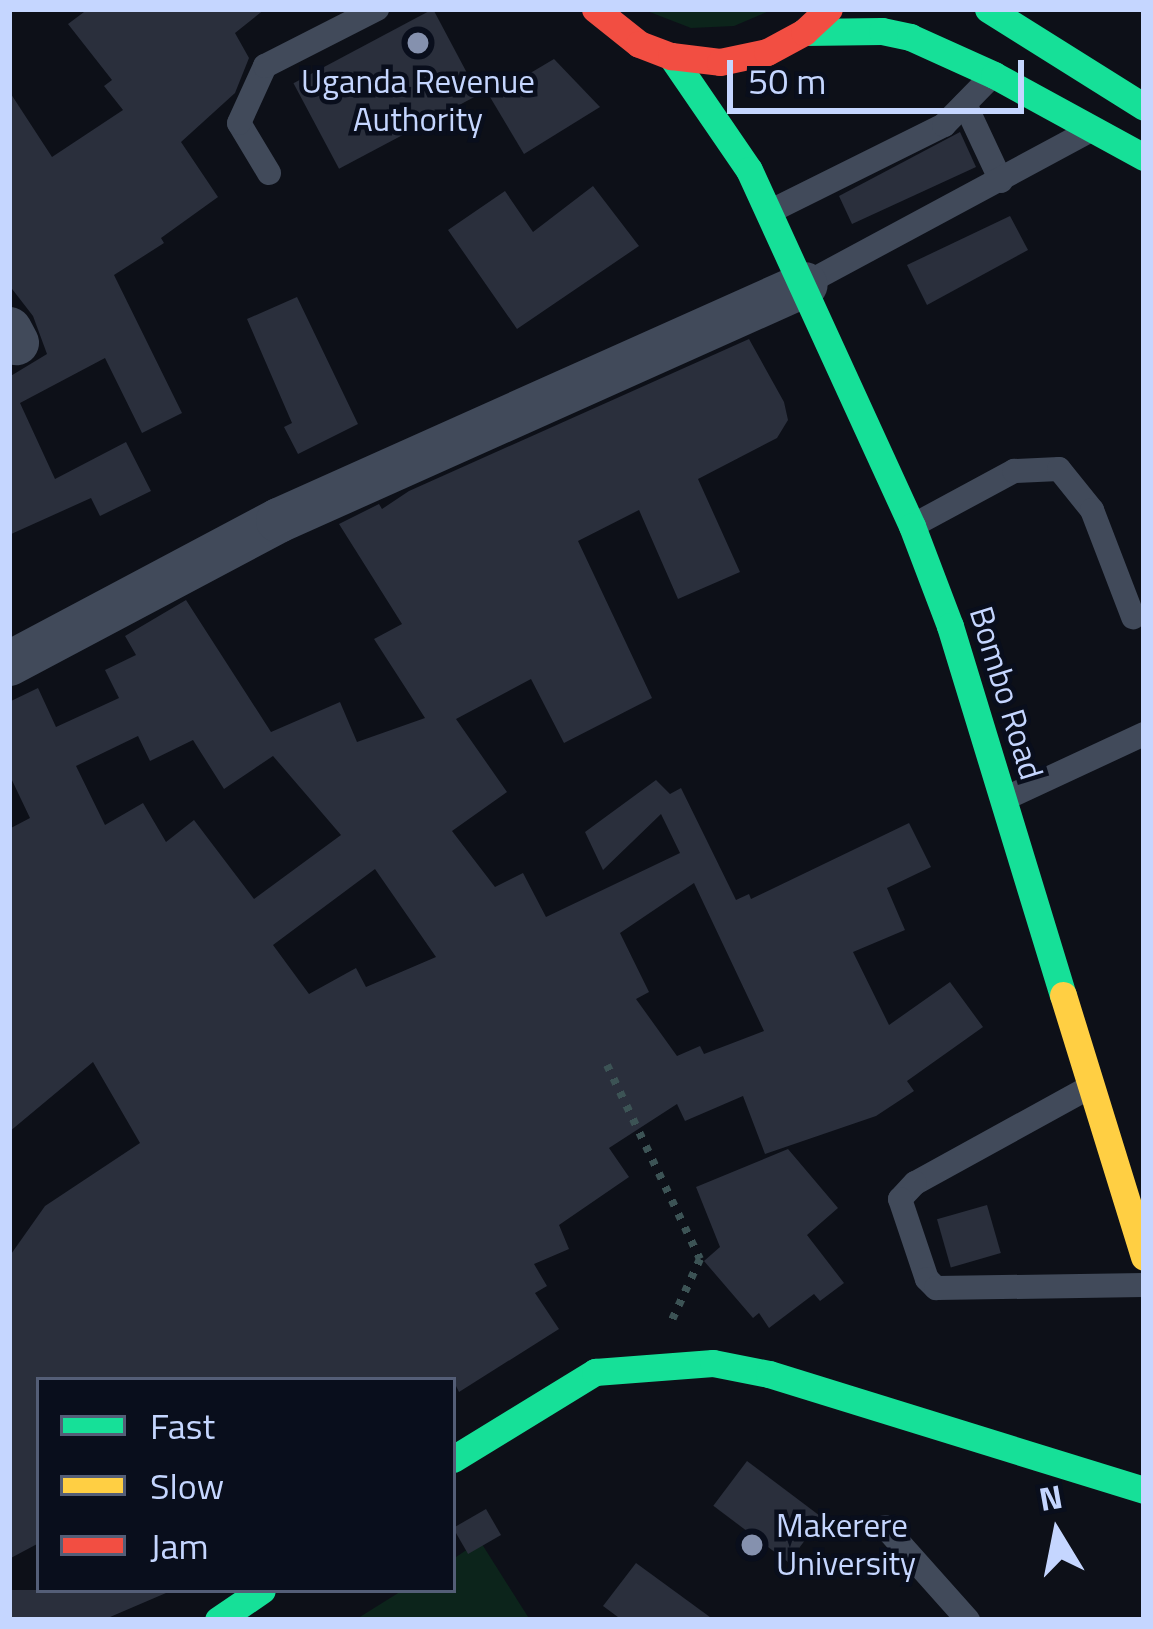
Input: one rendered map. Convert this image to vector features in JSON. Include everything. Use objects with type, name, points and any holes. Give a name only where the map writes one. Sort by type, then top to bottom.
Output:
[{"type":"main road","points":[[595,9],[639,44],[671,56],[766,64],[829,9]]},
{"type":"main road","points":[[988,9],[1144,107]]},
{"type":"main road","points":[[804,32],[882,31],[910,37],[994,75],[1144,158]]},
{"type":"main road","name":"Bombo Road","points":[[671,56],[749,170],[912,526],[950,626],[1144,1257]]},
{"type":"main road","points":[[749,170],[756,123]]},
{"type":"main road","points":[[456,1457],[595,1372],[670,1363],[770,1374],[1144,1490]]},
{"type":"main road","points":[[218,1620],[258,1593]]},
{"type":"street","points":[[9,663],[278,520],[805,284]]},
{"type":"lane","points":[[269,173],[239,123],[265,66],[377,9]]},
{"type":"lane","points":[[769,212],[944,125],[994,75]]},
{"type":"lane","points":[[965,104],[1001,181]]},
{"type":"lane","points":[[805,284],[1092,128]]},
{"type":"lane","points":[[912,526],[1014,471],[1058,469],[1092,510],[1133,617]]},
{"type":"lane","points":[[1002,800],[1144,734]]},
{"type":"lane","points":[[1090,1087],[914,1183],[900,1199],[936,1288],[1144,1285]]},
{"type":"lane","points":[[885,1527],[968,1620]]},
{"type":"path","points":[[607,1065],[700,1259],[670,1324],[670,1363]]},
{"type":"green space","points":[[642,9],[774,9],[734,26],[691,28]]},
{"type":"green space","points":[[480,1541],[530,1620],[355,1620],[398,1593],[456,1593],[456,1557]]},
{"type":"building","points":[[88,9],[265,9],[235,33],[249,58],[235,93],[181,142],[218,197],[161,238],[164,243],[114,275],[182,413],[142,433],[105,358],[20,403],[55,479],[126,442],[151,491],[100,516],[91,498],[9,535],[9,377],[47,354],[33,316],[9,285],[9,91],[52,157],[123,110],[104,86],[112,80],[68,24]]},
{"type":"building","points":[[433,9],[479,95],[339,169],[293,83]]},
{"type":"building","points":[[554,59],[600,107],[524,154],[490,97]]},
{"type":"building","points":[[960,132],[976,167],[852,224],[839,196]]},
{"type":"building","points":[[593,186],[639,246],[517,329],[448,230],[505,191],[533,232]]},
{"type":"building","points":[[1010,216],[1028,250],[927,305],[907,265]]},
{"type":"building","points":[[297,297],[358,424],[298,454],[284,427],[292,423],[247,319]]},
{"type":"building","points":[[749,339],[784,402],[788,420],[777,438],[698,479],[740,572],[678,599],[639,510],[578,541],[652,698],[564,743],[531,679],[456,719],[507,792],[452,831],[495,887],[523,873],[546,917],[680,853],[661,814],[603,870],[585,832],[656,780],[670,794],[681,788],[736,900],[749,894],[751,899],[909,823],[931,867],[887,888],[905,930],[853,952],[889,1025],[950,982],[983,1027],[907,1081],[914,1091],[876,1116],[765,1154],[743,1096],[685,1121],[677,1104],[609,1148],[629,1177],[559,1225],[569,1249],[534,1264],[547,1286],[535,1293],[559,1329],[459,1392],[456,1377],[36,1377],[36,1545],[9,1559],[9,1257],[45,1206],[140,1143],[93,1062],[9,1132],[9,829],[30,818],[9,774],[9,702],[38,688],[56,727],[119,698],[105,670],[136,655],[125,636],[186,600],[271,732],[340,702],[357,742],[425,718],[374,639],[402,624],[339,524],[379,504],[382,509],[409,491]],"holes":[[[138,736],[150,761],[193,740],[224,789],[273,756],[341,835],[254,899],[194,820],[166,842],[143,803],[105,825],[76,766]],[[375,869],[436,957],[366,987],[356,968],[309,994],[273,945]],[[694,883],[764,1031],[704,1054],[700,1046],[677,1056],[636,999],[649,992],[620,933]]]},
{"type":"building","points":[[788,1149],[838,1208],[807,1235],[844,1283],[820,1301],[814,1294],[769,1328],[759,1313],[753,1318],[704,1261],[720,1247],[696,1187]]},
{"type":"building","points":[[987,1205],[1001,1253],[951,1267],[937,1219]]},
{"type":"building","points":[[747,1461],[822,1518],[788,1562],[713,1506]]},
{"type":"building","points":[[486,1509],[501,1535],[468,1554],[456,1526]]},
{"type":"building","points":[[636,1563],[714,1620],[622,1620],[603,1606]]},
{"type":"building","points":[[9,1590],[166,1593],[103,1620],[9,1620]]},
{"type":"traffic: fast","points":[[988,9],[1144,107]]},
{"type":"traffic: fast","points":[[804,32],[882,31],[910,37],[994,75],[1144,157]]},
{"type":"traffic: fast","points":[[671,56],[749,170],[912,526],[950,626],[1063,995]]},
{"type":"traffic: fast","points":[[456,1457],[595,1372],[713,1363],[769,1374],[1144,1490]]},
{"type":"traffic: fast","points":[[218,1620],[258,1593]]},
{"type":"traffic: slow","points":[[1063,995],[1144,1257]]},
{"type":"traffic: jam","points":[[595,9],[639,44],[671,56],[720,62],[767,52],[804,32],[829,9]]},
{"type":"place","name":"Uganda Revenue Authority","points":[[418,43]]},
{"type":"place","name":"Makerere University","points":[[752,1545]]}]
